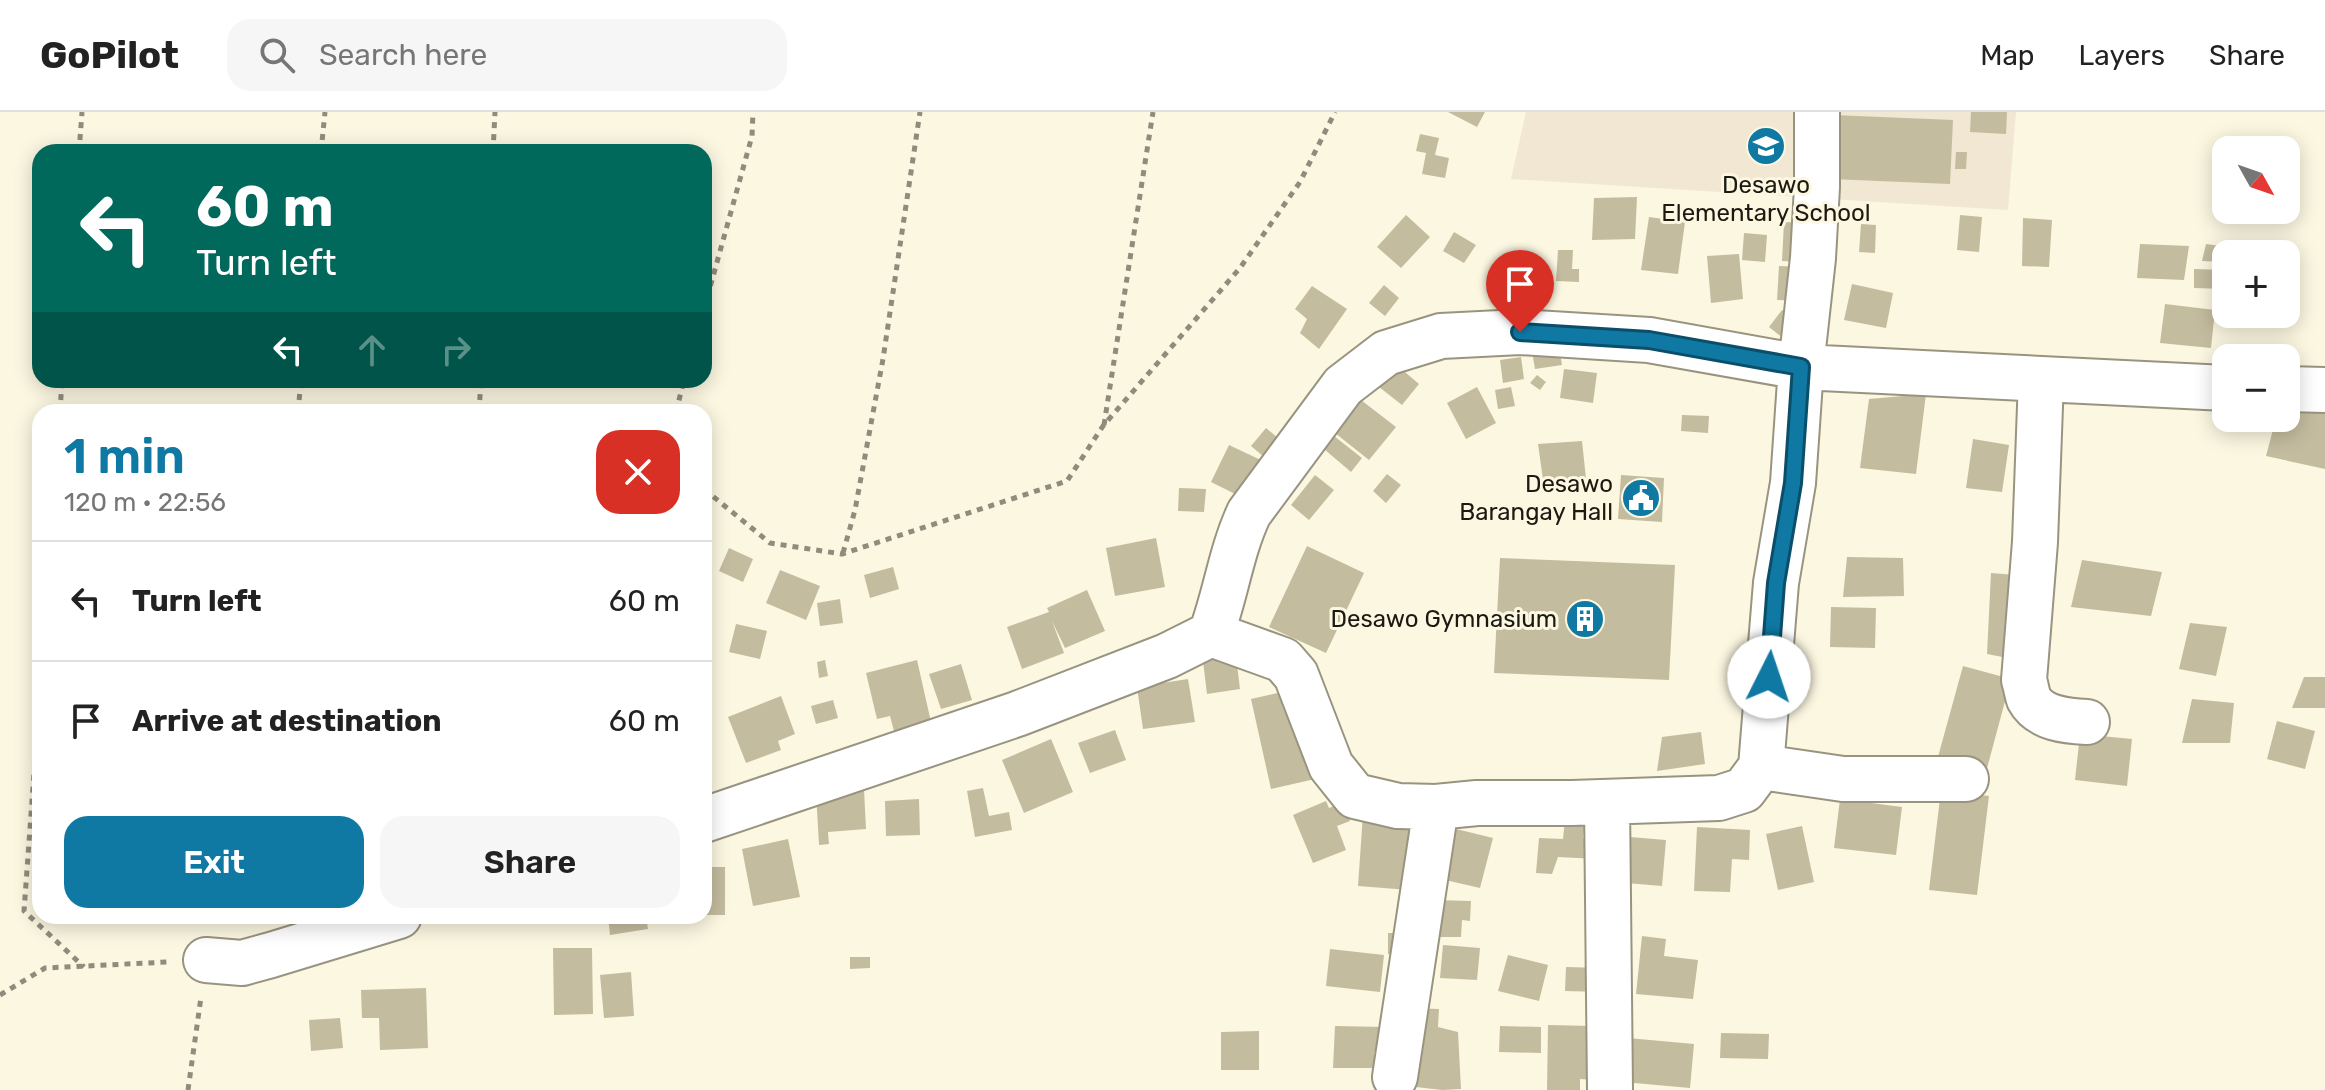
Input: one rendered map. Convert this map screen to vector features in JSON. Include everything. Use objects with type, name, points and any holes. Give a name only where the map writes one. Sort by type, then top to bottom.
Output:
[{"type":"street","points":[[1211,634],[1283,660],[1296,675],[1331,766],[1355,796],[1398,806],[1436,807],[1477,803],[1719,798],[1744,790],[1761,767],[1776,583],[1793,483],[1813,258],[1817,112]]},
{"type":"street","points":[[712,817],[1017,714],[1167,656],[1211,634],[1241,530],[1249,513],[1343,386],[1386,353],[1441,336],[1520,332],[1649,340],[1801,367],[2212,387]]},
{"type":"street","points":[[2041,379],[2035,542],[2024,680],[2029,699],[2042,713],[2067,721],[2087,722]]},
{"type":"street","points":[[2300,389],[2325,390]]},
{"type":"street","points":[[1761,767],[1843,779],[1966,779]]},
{"type":"street","points":[[1607,802],[1610,1090]]},
{"type":"street","points":[[1395,1077],[1436,807]]},
{"type":"street","points":[[206,960],[242,963],[372,924]]},
{"type":"path","points":[[80,144],[82,112]]},
{"type":"path","points":[[322,144],[325,112]]},
{"type":"path","points":[[493,144],[495,112]]},
{"type":"path","points":[[712,280],[752,136],[753,112]]},
{"type":"path","points":[[842,554],[855,510],[883,359],[920,112]]},
{"type":"path","points":[[1103,426],[1153,112]]},
{"type":"path","points":[[712,496],[770,543],[842,554],[1067,481],[1103,426],[1240,268],[1300,182],[1335,112]]},
{"type":"path","points":[[32,801],[24,911],[32,918]]},
{"type":"path","points":[[38,924],[84,967]]},
{"type":"path","points":[[0,995],[45,968],[206,960],[188,1090]]},
{"type":"shaded area","name":"Desawo Elementary School","points":[[1526,112],[2016,112],[2008,210],[1511,179]]},
{"type":"building","points":[[1448,112],[1485,112],[1477,127]]},
{"type":"building","points":[[1971,112],[2007,112],[2006,134],[1970,132]]},
{"type":"building","points":[[1833,115],[1953,120],[1950,184],[1831,179]]},
{"type":"building","points":[[1420,134],[1439,138],[1435,155],[1449,158],[1445,178],[1422,174],[1426,153],[1416,151]]},
{"type":"building","points":[[1956,152],[1967,152],[1966,169],[1955,169]]},
{"type":"building","points":[[1637,197],[1635,239],[1592,240],[1594,198]]},
{"type":"building","points":[[1406,215],[1430,237],[1401,268],[1377,247]]},
{"type":"building","points":[[1960,215],[1982,217],[1979,252],[1957,250]]},
{"type":"building","points":[[1649,217],[1685,222],[1678,274],[1641,270]]},
{"type":"building","points":[[2023,218],[2052,220],[2049,267],[2022,266]]},
{"type":"building","points":[[1784,222],[1808,223],[1806,262],[1782,261]]},
{"type":"building","points":[[1861,224],[1876,225],[1875,253],[1859,252]]},
{"type":"building","points":[[1454,232],[1476,245],[1464,263],[1443,251]]},
{"type":"building","points":[[1744,233],[1767,235],[1765,262],[1742,260]]},
{"type":"building","points":[[2140,244],[2189,246],[2184,280],[2137,278]]},
{"type":"building","points":[[2206,244],[2212,245],[2212,261],[2202,261]]},
{"type":"building","points":[[1558,250],[1573,250],[1572,269],[1579,269],[1579,282],[1556,281]]},
{"type":"building","points":[[1739,254],[1743,299],[1711,303],[1707,256]]},
{"type":"building","points":[[1779,266],[1804,267],[1802,301],[1777,300]]},
{"type":"building","points":[[2194,269],[2212,270],[2212,289],[2194,288]]},
{"type":"building","points":[[1852,284],[1893,293],[1886,328],[1844,320]]},
{"type":"building","points":[[1384,285],[1399,298],[1385,316],[1369,303]]},
{"type":"building","points":[[1312,286],[1347,309],[1319,349],[1300,333],[1307,319],[1295,309]]},
{"type":"building","points":[[2165,304],[2212,310],[2211,348],[2160,343]]},
{"type":"building","points":[[1782,310],[1796,321],[1783,338],[1769,327]]},
{"type":"building","points":[[1558,341],[1562,365],[1535,369],[1531,346]]},
{"type":"building","points":[[1521,357],[1524,379],[1503,383],[1500,360]]},
{"type":"building","points":[[1392,361],[1419,384],[1402,405],[1374,383]]},
{"type":"building","points":[[1564,369],[1597,373],[1593,403],[1560,398]]},
{"type":"building","points":[[1537,375],[1546,382],[1540,390],[1530,383]]},
{"type":"building","points":[[1477,387],[1496,423],[1466,439],[1447,403]]},
{"type":"building","points":[[1511,387],[1515,406],[1498,409],[1495,390]]},
{"type":"building","points":[[2325,393],[2325,469],[2266,456],[2272,432],[2300,432],[2300,409],[2315,412]]},
{"type":"building","points":[[1926,394],[1916,474],[1860,468],[1869,399]]},
{"type":"building","points":[[1361,400],[1396,427],[1369,460],[1335,433]]},
{"type":"building","points":[[1682,415],[1709,416],[1708,433],[1681,431]]},
{"type":"building","points":[[1266,428],[1285,444],[1270,462],[1251,446]]},
{"type":"building","points":[[1334,436],[1362,458],[1351,472],[1324,449]]},
{"type":"building","points":[[1973,439],[2009,445],[2002,492],[1966,488]]},
{"type":"building","points":[[1582,441],[1587,488],[1545,494],[1538,444]]},
{"type":"building","points":[[1229,445],[1265,462],[1247,500],[1211,482]]},
{"type":"building","points":[[1387,474],[1401,485],[1386,503],[1373,491]]},
{"type":"building","points":[[1315,475],[1334,490],[1309,520],[1291,505]]},
{"type":"building","name":"Desawo Barangay Hall","points":[[1621,475],[1664,478],[1662,522],[1618,519]]},
{"type":"building","points":[[1179,488],[1206,489],[1204,512],[1178,511]]},
{"type":"building","points":[[1156,538],[1165,587],[1115,596],[1106,548]]},
{"type":"building","points":[[1307,546],[1364,573],[1326,653],[1269,627]]},
{"type":"building","points":[[729,548],[753,559],[743,582],[719,571]]},
{"type":"building","points":[[1847,557],[1903,558],[1904,596],[1843,597]]},
{"type":"building","name":"Desawo Gymnasium","points":[[1500,558],[1675,565],[1669,680],[1494,673]]},
{"type":"building","points":[[2082,560],[2162,572],[2151,616],[2071,607]]},
{"type":"building","points":[[893,567],[899,589],[870,598],[864,575]]},
{"type":"building","points":[[780,570],[820,586],[806,620],[766,603]]},
{"type":"building","points":[[1991,573],[2028,576],[2018,660],[1987,654]]},
{"type":"building","points":[[1087,590],[1105,631],[1065,648],[1052,621],[1064,653],[1022,669],[1007,627],[1049,612],[1047,608]]},
{"type":"building","points":[[840,599],[843,623],[820,626],[817,603]]},
{"type":"building","points":[[1831,607],[1876,608],[1875,648],[1830,647]]},
{"type":"building","points":[[2190,623],[2227,627],[2216,676],[2179,669]]},
{"type":"building","points":[[736,624],[767,631],[760,659],[729,652]]},
{"type":"building","points":[[1236,656],[1240,689],[1207,694],[1203,661]]},
{"type":"building","points":[[825,660],[828,676],[819,678],[817,662]]},
{"type":"building","points":[[917,660],[931,722],[894,731],[890,716],[877,719],[866,673]]},
{"type":"building","points":[[961,664],[972,700],[941,709],[929,674]]},
{"type":"building","points":[[1963,666],[2011,679],[1986,772],[1933,775]]},
{"type":"building","points":[[2304,677],[2325,677],[2325,708],[2292,708]]},
{"type":"building","points":[[1188,679],[1195,722],[1143,729],[1137,687]]},
{"type":"building","points":[[1295,689],[1315,779],[1271,789],[1251,699]]},
{"type":"building","points":[[781,696],[795,734],[778,741],[781,750],[746,763],[728,717]]},
{"type":"building","points":[[2192,699],[2234,703],[2230,743],[2182,743]]},
{"type":"building","points":[[833,700],[838,718],[816,724],[811,706]]},
{"type":"building","points":[[2277,721],[2315,731],[2305,769],[2267,759]]},
{"type":"building","points":[[1115,730],[1126,760],[1090,773],[1078,743]]},
{"type":"building","points":[[1701,732],[1705,764],[1657,771],[1662,737]]},
{"type":"building","points":[[2080,734],[2132,739],[2127,786],[2075,780]]},
{"type":"building","points":[[1051,739],[1073,792],[1024,813],[1002,760]]},
{"type":"building","points":[[983,788],[989,816],[1009,812],[1012,830],[975,837],[967,791]]},
{"type":"building","points":[[864,789],[866,829],[828,832],[829,844],[819,845],[816,792]]},
{"type":"building","points":[[1941,790],[1989,796],[1977,895],[1929,890]]},
{"type":"building","points":[[919,799],[920,835],[886,836],[885,801]]},
{"type":"building","points":[[1840,799],[1902,807],[1896,855],[1834,848]]},
{"type":"building","points":[[1326,801],[1329,808],[1343,802],[1350,821],[1337,826],[1346,850],[1313,863],[1293,815]]},
{"type":"building","points":[[1363,814],[1415,818],[1409,890],[1358,886]]},
{"type":"building","points":[[1565,819],[1585,820],[1583,838],[1598,839],[1597,859],[1558,857],[1552,874],[1536,873],[1539,838],[1563,839]]},
{"type":"building","points":[[1440,825],[1493,838],[1480,888],[1428,876]]},
{"type":"building","points":[[1802,826],[1814,882],[1778,890],[1766,834]]},
{"type":"building","points":[[1697,827],[1750,830],[1749,860],[1732,859],[1730,892],[1694,891]]},
{"type":"building","points":[[1630,837],[1666,840],[1662,886],[1626,883]]},
{"type":"building","points":[[788,839],[800,897],[753,906],[742,849]]},
{"type":"building","points":[[712,867],[725,867],[725,915],[712,915]]},
{"type":"building","points":[[1435,900],[1471,901],[1470,921],[1462,920],[1461,937],[1434,937]]},
{"type":"building","points":[[609,924],[647,924],[648,929],[610,935]]},
{"type":"building","points":[[1388,933],[1406,933],[1406,954],[1388,954]]},
{"type":"building","points":[[1642,936],[1666,939],[1664,956],[1698,960],[1693,999],[1636,994]]},
{"type":"building","points":[[1443,945],[1480,948],[1477,980],[1440,978]]},
{"type":"building","points":[[553,948],[592,948],[593,1014],[554,1015]]},
{"type":"building","points":[[1330,949],[1384,955],[1380,992],[1326,986]]},
{"type":"building","points":[[1508,955],[1548,965],[1539,1001],[1498,991]]},
{"type":"building","points":[[850,957],[870,957],[870,968],[850,969]]},
{"type":"building","points":[[1566,967],[1604,968],[1603,992],[1565,991]]},
{"type":"building","points":[[631,972],[634,1016],[604,1018],[600,975]]},
{"type":"building","points":[[426,988],[428,1048],[380,1050],[379,1018],[362,1018],[361,990]]},
{"type":"building","points":[[1409,1008],[1439,1009],[1438,1027],[1458,1032],[1461,1089],[1407,1086]]},
{"type":"building","points":[[340,1018],[343,1048],[311,1051],[309,1020]]},
{"type":"building","points":[[1548,1025],[1593,1026],[1592,1080],[1580,1079],[1580,1090],[1547,1090]]},
{"type":"building","points":[[1335,1026],[1386,1027],[1385,1052],[1374,1052],[1374,1068],[1333,1068]]},
{"type":"building","points":[[1500,1026],[1541,1027],[1541,1053],[1499,1052]]},
{"type":"building","points":[[1259,1031],[1259,1070],[1221,1070],[1221,1032]]},
{"type":"building","points":[[1721,1033],[1769,1034],[1768,1059],[1720,1058]]},
{"type":"building","points":[[1628,1038],[1694,1044],[1690,1088],[1623,1082]]},
{"type":"place","name":"Desawo Elementary School","points":[[1766,146]]},
{"type":"place","name":"Desawo Barangay Hall","points":[[1641,498]]},
{"type":"place","name":"Desawo Gymnasium","points":[[1585,619]]},
{"type":"route","points":[[1520,332],[1649,340],[1801,367],[1793,483],[1776,583],[1769,677]]}]
